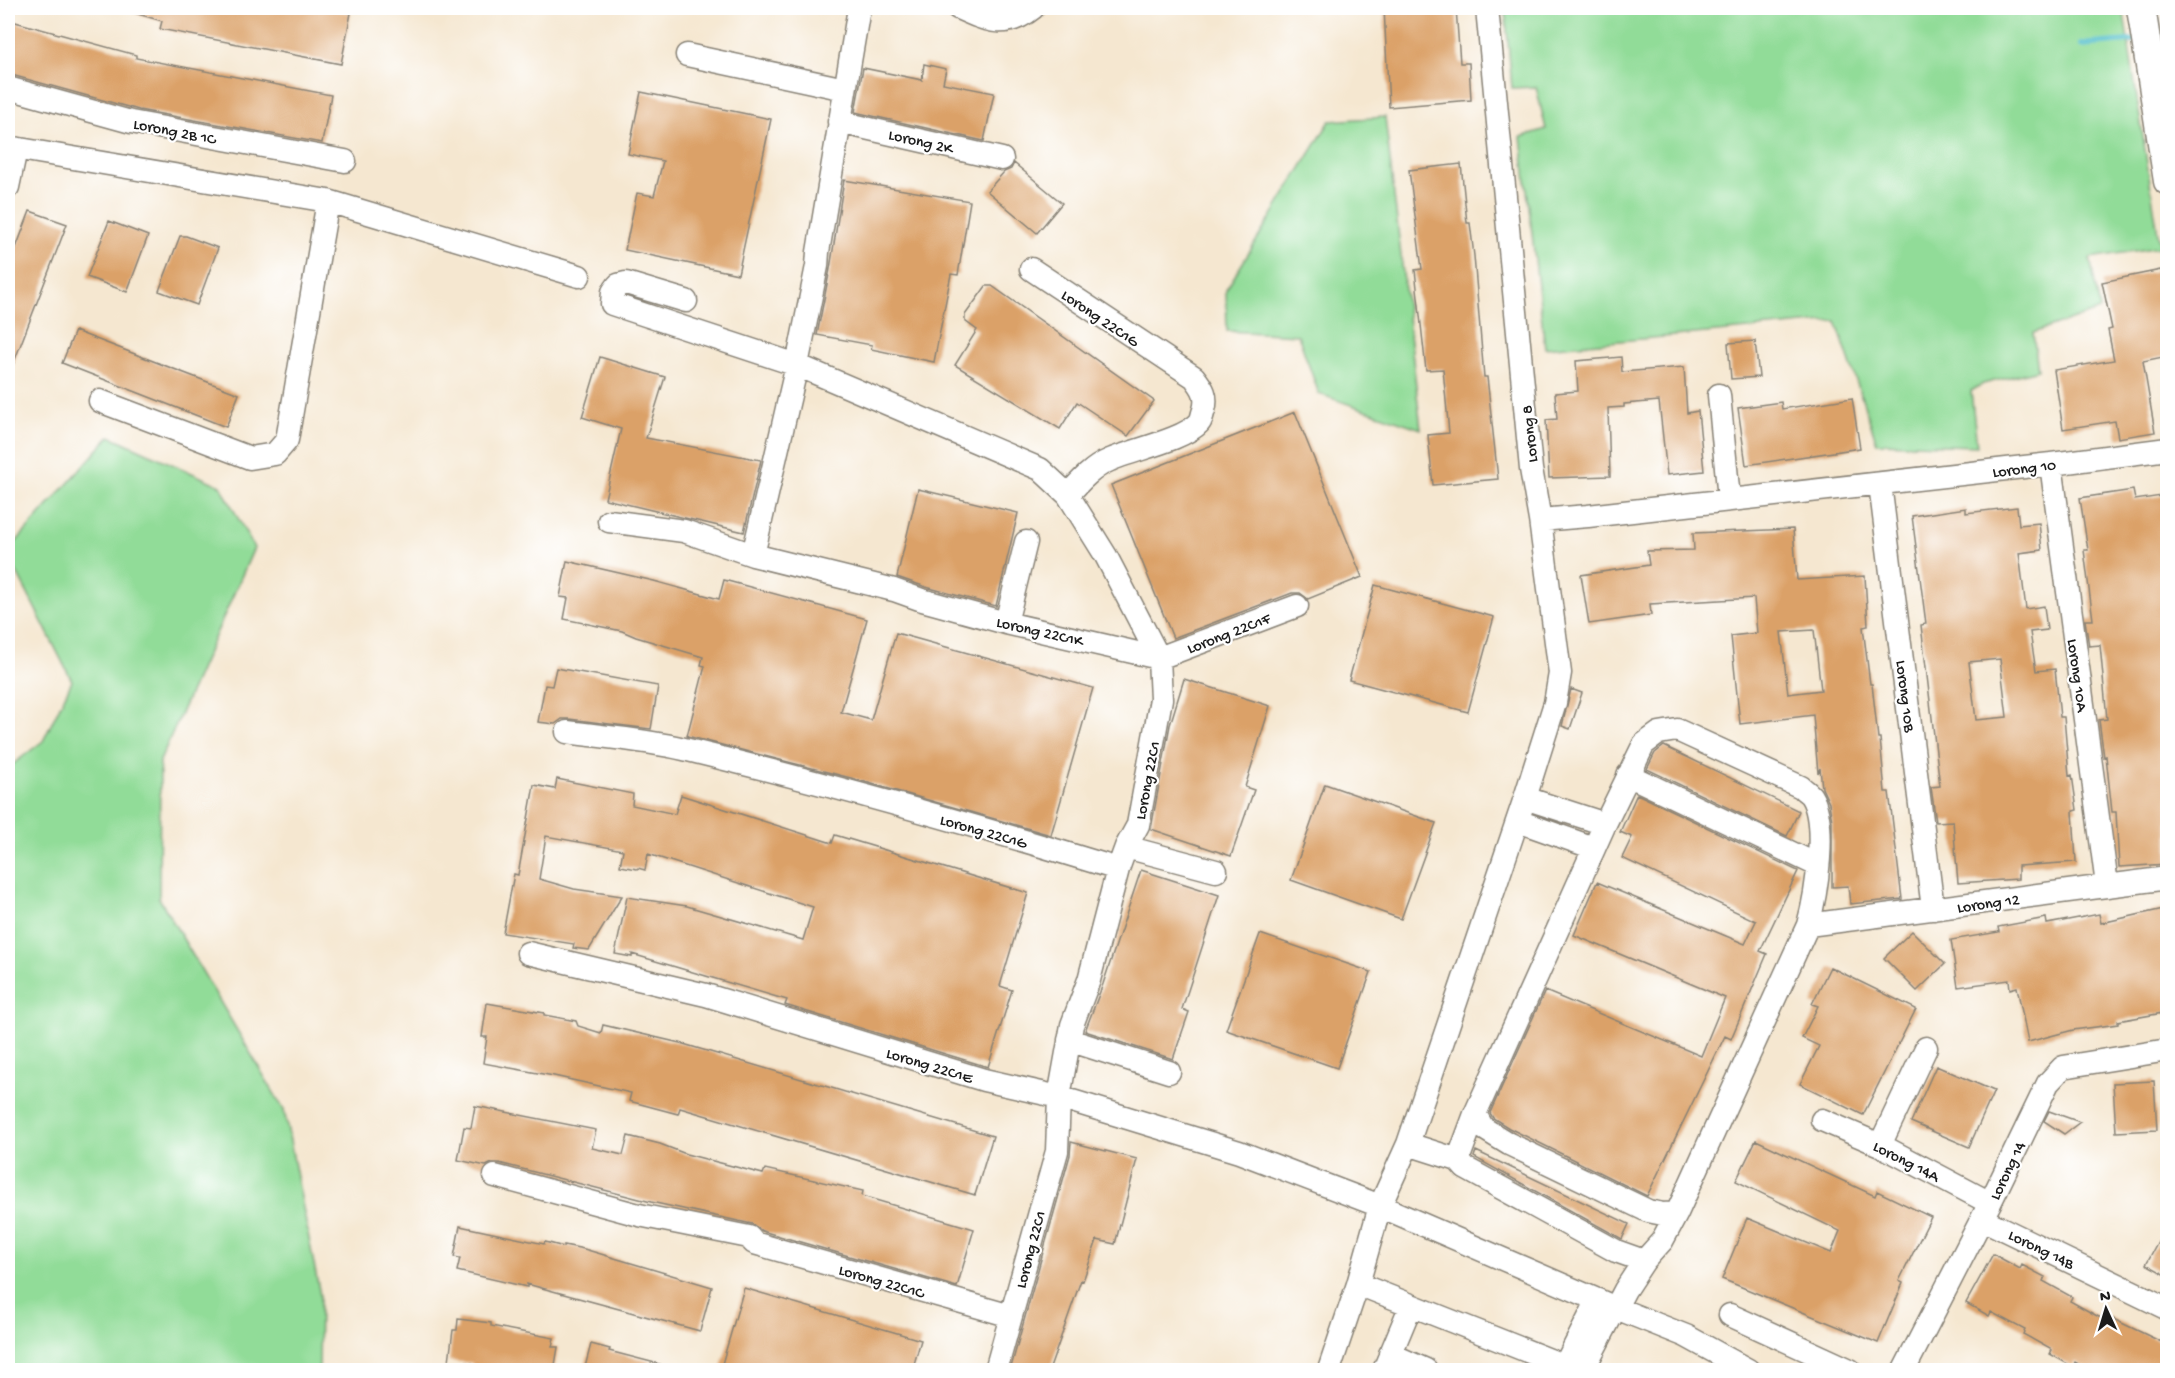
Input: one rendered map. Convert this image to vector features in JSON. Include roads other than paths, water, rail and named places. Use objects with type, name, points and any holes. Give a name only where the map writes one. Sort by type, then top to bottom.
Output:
[{"type":"street","points":[[753,555],[817,266],[859,8]]},
{"type":"street","points":[[958,8],[978,17],[1001,23],[1023,16],[1034,8]]},
{"type":"street","name":"Lorong 8","points":[[1329,1371],[1358,1284],[1380,1206],[1408,1144],[1518,820],[1555,703],[1560,673],[1532,469],[1487,8]]},
{"type":"street","points":[[2141,8],[2166,168]]},
{"type":"street","points":[[687,55],[845,88]]},
{"type":"street","name":"Lorong 2B 1C","points":[[8,88],[131,122],[345,161]]},
{"type":"street","name":"Lorong 2K","points":[[839,122],[1002,159]]},
{"type":"street","points":[[8,187],[11,148],[328,201],[579,276]]},
{"type":"street","points":[[100,401],[250,458],[275,454],[287,440],[328,201]]},
{"type":"street","name":"Lorong 22C1G","points":[[1030,269],[1194,377],[1204,388],[1206,403],[1201,422],[1157,444],[1110,460],[1080,481],[1068,495]]},
{"type":"street","name":"Lorong 22C1","points":[[686,301],[626,283],[618,285],[613,292],[612,304],[797,364],[1040,469],[1068,495],[1106,555],[1159,658],[1161,699],[1138,825],[1126,847],[1118,869],[1089,980],[1072,1025],[1059,1097],[1057,1151],[996,1371]]},
{"type":"street","points":[[1719,395],[1729,499]]},
{"type":"street","name":"Lorong 10","points":[[1880,484],[2168,449]]},
{"type":"street","name":"Lorong 10A","points":[[2051,464],[2107,885]]},
{"type":"street","points":[[1540,519],[1588,516],[1880,484]]},
{"type":"street","name":"Lorong 10B","points":[[1880,484],[1933,909]]},
{"type":"street","name":"Lorong 22C1K","points":[[609,521],[684,531],[753,555],[1006,622],[1159,658]]},
{"type":"street","points":[[1006,622],[1026,542]]},
{"type":"street","name":"Lorong 22C1F","points":[[1159,658],[1297,606]]},
{"type":"street","points":[[1358,1284],[1574,1369],[1607,1304],[1662,1242],[1808,925],[1816,897],[1820,842],[1816,808],[1811,796],[1801,787],[1677,730],[1659,733],[1644,744],[1605,824],[1475,1114],[1458,1160]]},
{"type":"street","name":"Lorong 22C1G","points":[[567,732],[682,748],[1047,847],[1118,869]]},
{"type":"street","points":[[1628,775],[1817,865]]},
{"type":"street","points":[[1525,798],[1605,824]]},
{"type":"street","points":[[1518,820],[1594,849]]},
{"type":"street","points":[[1126,847],[1216,871]]},
{"type":"street","name":"Lorong 12","points":[[1808,925],[2168,878]]},
{"type":"street","name":"Lorong 22C1E","points":[[528,953],[706,995],[984,1080],[1059,1097],[1239,1152],[1380,1206],[1686,1336],[1748,1371]]},
{"type":"street","points":[[1070,1040],[1169,1072]]},
{"type":"street","points":[[1880,1145],[1926,1048]]},
{"type":"street","name":"Lorong 14","points":[[1904,1371],[2048,1083],[2063,1067],[2168,1050]]},
{"type":"street","points":[[1475,1114],[1483,1128],[1509,1144],[1648,1211],[1663,1214],[1677,1213]]},
{"type":"street","name":"Lorong 14A","points":[[1822,1120],[1880,1145],[1986,1211]]},
{"type":"street","points":[[1408,1144],[1458,1160],[1465,1168],[1616,1251],[1644,1261]]},
{"type":"street","name":"Lorong 22C1C","points":[[495,1176],[639,1215],[749,1237],[754,1243],[1011,1316]]},
{"type":"street","name":"Lorong 14B","points":[[1986,1211],[2168,1309]]},
{"type":"street","points":[[1411,1305],[1387,1362],[1426,1371]]},
{"type":"street","points":[[1730,1315],[1850,1371]]},
{"type":"waterway","points":[[2153,39],[2168,38]]},
{"type":"waterway","points":[[2081,45],[2140,40]]}]
